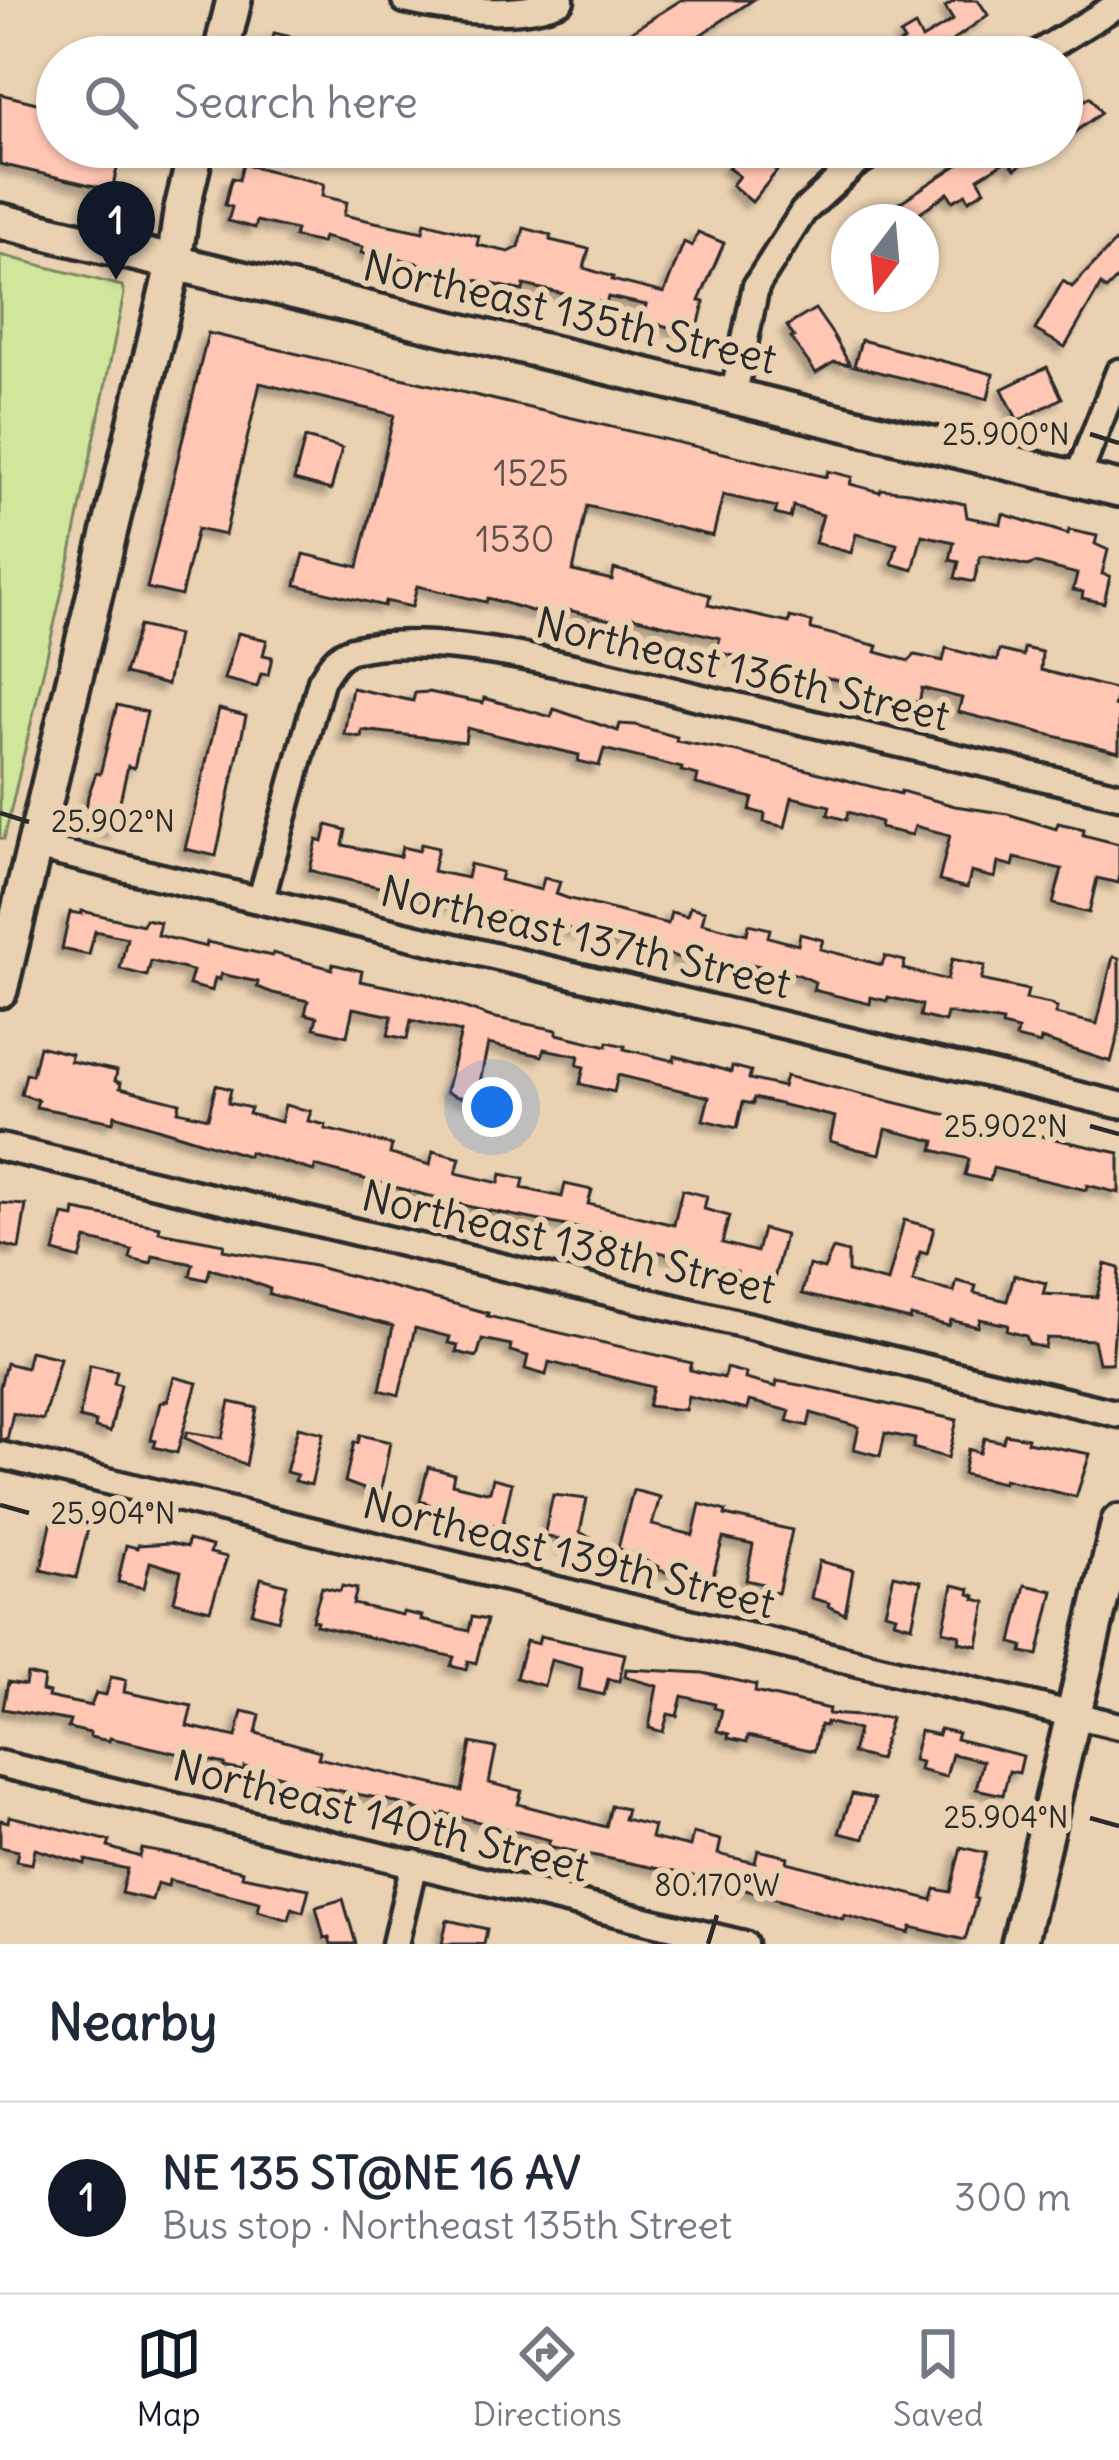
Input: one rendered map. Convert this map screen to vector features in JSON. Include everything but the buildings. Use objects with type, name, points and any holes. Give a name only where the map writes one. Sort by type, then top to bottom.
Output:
[{"type":"street","points":[[225,36],[234,0]]},
{"type":"street","points":[[405,0],[449,10],[544,8],[561,0]]},
{"type":"street","points":[[1066,36],[1119,4]]},
{"type":"street","points":[[0,990],[174,262],[192,168]]},
{"type":"street","points":[[734,398],[756,286],[803,212],[850,168]]},
{"type":"street","name":"Northeast 135th Street","points":[[0,221],[1119,489]]},
{"type":"street","points":[[1077,479],[1119,372]]},
{"type":"street","name":"Northeast 136th Street","points":[[261,899],[320,680],[347,651],[390,645],[470,650],[580,669],[1119,795]]},
{"type":"street","name":"Northeast 137th Street","points":[[35,847],[1119,1105]]},
{"type":"street","name":"Northeast 138th Street","points":[[0,1147],[1119,1414]]},
{"type":"street","name":"Northeast 139th Street","points":[[0,1456],[1119,1726]]},
{"type":"street","points":[[1019,1944],[1119,1522]]},
{"type":"street","name":"Northeast 140th Street","points":[[0,1764],[744,1944]]},
{"type":"street","points":[[395,1944],[415,1863]]},
{"type":"green space","points":[[0,255],[122,286],[124,294],[71,553],[4,839],[0,838]]},
{"type":"place","name":"NE 135 ST@NE 16 AV","points":[[116,280]]}]
